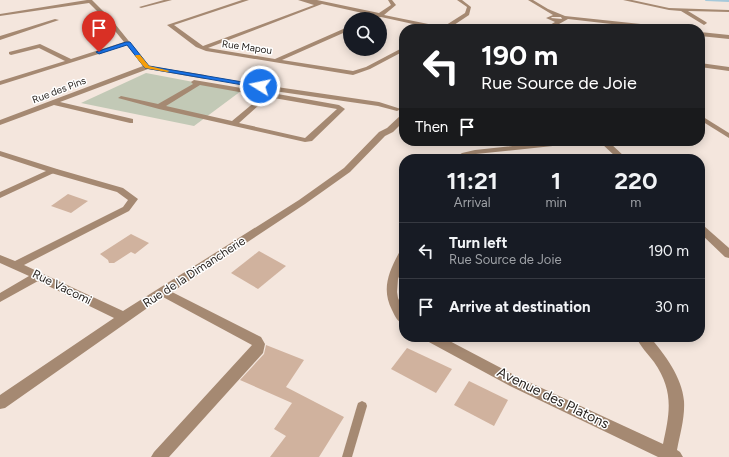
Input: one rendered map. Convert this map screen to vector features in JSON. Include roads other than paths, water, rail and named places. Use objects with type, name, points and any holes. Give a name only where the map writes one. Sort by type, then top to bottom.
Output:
[{"type":"street","points":[[163,0],[140,7],[170,0]]},
{"type":"street","name":"Rue Mapou","points":[[247,0],[170,25],[202,48],[208,50],[353,73],[368,68],[399,52]]},
{"type":"street","points":[[300,0],[355,12]]},
{"type":"street","points":[[311,0],[322,4]]},
{"type":"street","points":[[383,12],[394,5],[390,0]]},
{"type":"street","points":[[451,24],[467,14],[469,7],[460,0]]},
{"type":"street","points":[[530,0],[562,19]]},
{"type":"street","points":[[625,0],[654,7],[683,10],[729,11]]},
{"type":"street","points":[[0,15],[89,1],[109,20],[147,67],[274,89],[379,104],[399,110]]},
{"type":"street","points":[[202,48],[322,4]]},
{"type":"street","points":[[546,10],[549,17]]},
{"type":"street","points":[[683,10],[704,23]]},
{"type":"street","points":[[549,17],[605,24]]},
{"type":"street","points":[[545,24],[549,17]]},
{"type":"street","points":[[387,19],[415,24]]},
{"type":"street","points":[[551,24],[562,19]]},
{"type":"street","points":[[0,38],[57,20]]},
{"type":"street","points":[[387,20],[407,24]]},
{"type":"street","points":[[596,23],[608,24]]},
{"type":"street","points":[[276,60],[343,31]]},
{"type":"street","points":[[705,34],[729,36]]},
{"type":"street","points":[[0,83],[128,43]]},
{"type":"street","points":[[11,53],[40,46],[70,61]]},
{"type":"street","points":[[705,66],[729,69]]},
{"type":"street","name":"Rue des Pins","points":[[0,123],[147,67]]},
{"type":"street","points":[[121,98],[159,107],[233,124],[307,140],[341,109],[339,107],[197,82],[159,107]]},
{"type":"street","points":[[233,124],[274,89]]},
{"type":"street","points":[[54,103],[130,121]]},
{"type":"street","name":"Rue de la Dimancherie","points":[[382,134],[384,128],[399,110]]},
{"type":"street","points":[[705,120],[729,136]]},
{"type":"street","name":"Rue de la Dimancherie","points":[[0,403],[124,317],[306,200],[347,170],[382,134],[390,130],[399,121]]},
{"type":"street","points":[[468,154],[534,146]]},
{"type":"street","points":[[609,146],[617,154]]},
{"type":"street","points":[[496,150],[499,154]]},
{"type":"street","points":[[0,153],[54,171],[120,190],[133,199],[126,209],[15,264]]},
{"type":"street","points":[[0,195],[54,171]]},
{"type":"street","points":[[705,232],[729,254]]},
{"type":"street","name":"Rue Vacomi","points":[[0,259],[15,264],[124,317]]},
{"type":"street","points":[[399,265],[390,285],[392,300],[399,312]]},
{"type":"street","points":[[0,298],[38,276]]},
{"type":"street","points":[[159,457],[258,349],[259,344],[257,341],[163,292]]},
{"type":"street","name":"Avenue des Platons","points":[[440,342],[515,382],[672,455]]},
{"type":"street","points":[[645,342],[669,376],[676,396],[676,414],[672,455]]},
{"type":"lane","points":[[347,457],[362,406]]},
{"type":"waterway","points":[[706,0],[729,1]]}]
